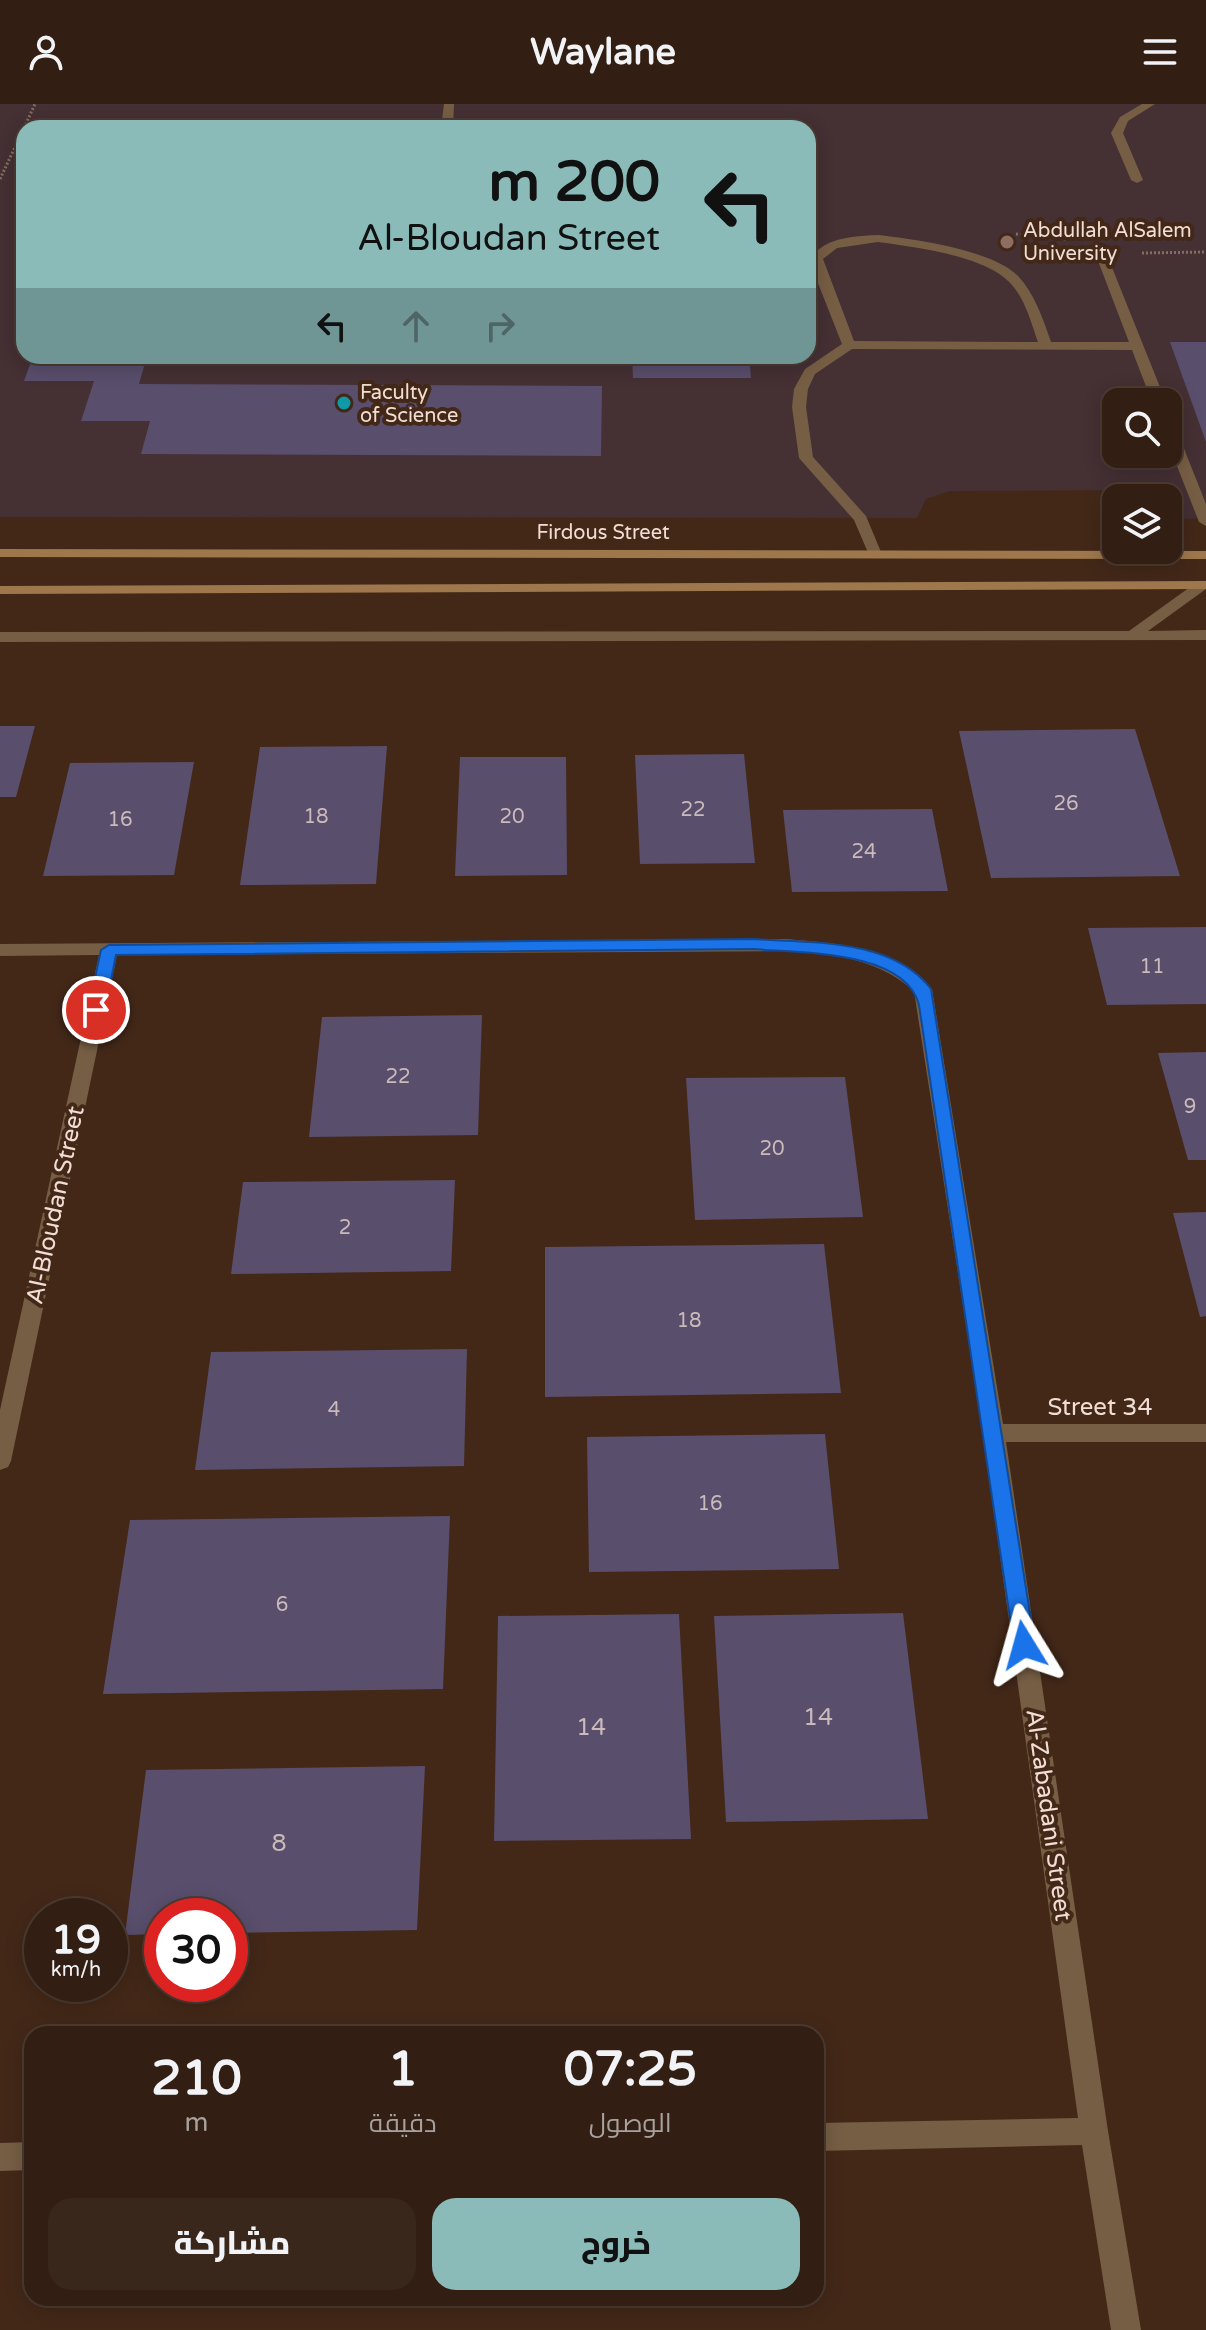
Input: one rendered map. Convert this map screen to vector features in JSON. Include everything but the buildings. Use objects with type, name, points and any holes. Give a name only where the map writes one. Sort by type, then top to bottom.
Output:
[{"type":"street","points":[[1137,180],[1117,133],[1124,119],[1150,104]]},
{"type":"street","points":[[849,345],[816,263],[817,258],[840,243],[878,238],[997,266],[1010,273],[1026,291],[1046,346]]},
{"type":"street","points":[[1101,253],[1153,388]]},
{"type":"street","points":[[874,552],[861,519],[806,458],[799,407],[801,389],[810,372],[849,345],[1136,346]]},
{"type":"street","points":[[1182,461],[1206,522]]},
{"type":"street","name":"Firdous Street","points":[[0,553],[874,552],[1206,555]]},
{"type":"street","points":[[0,590],[1204,585]]},
{"type":"street","points":[[1131,636],[1204,585]]},
{"type":"street","points":[[0,637],[1206,635]]},
{"type":"street","name":"Al-Zabadani Street","points":[[0,950],[753,944],[849,951],[900,970],[923,989],[994,1433],[1094,2131],[1126,2330]]},
{"type":"street","name":"Al-Bloudan Street","points":[[0,1461],[109,950]]},
{"type":"street","name":"Street 34","points":[[994,1433],[1206,1433]]},
{"type":"street","points":[[824,2137],[1094,2131]]},
{"type":"street","points":[[0,2157],[24,2156]]},
{"type":"path","points":[[0,179],[16,145]]},
{"type":"shaded area","name":"Abdullah AlSalem University","points":[[0,104],[1206,104],[1206,518],[1182,519],[1182,484],[1102,484],[1102,490],[950,491],[926,499],[917,518],[0,517]]},
{"type":"place","name":"Abdullah AlSalem University","points":[[1007,242]]},
{"type":"place","name":"Faculty of Science","points":[[344,403]]},
{"type":"route","points":[[96,1010],[109,950],[753,944],[849,951],[900,970],[923,989],[927,1005],[1024,1645]]}]
